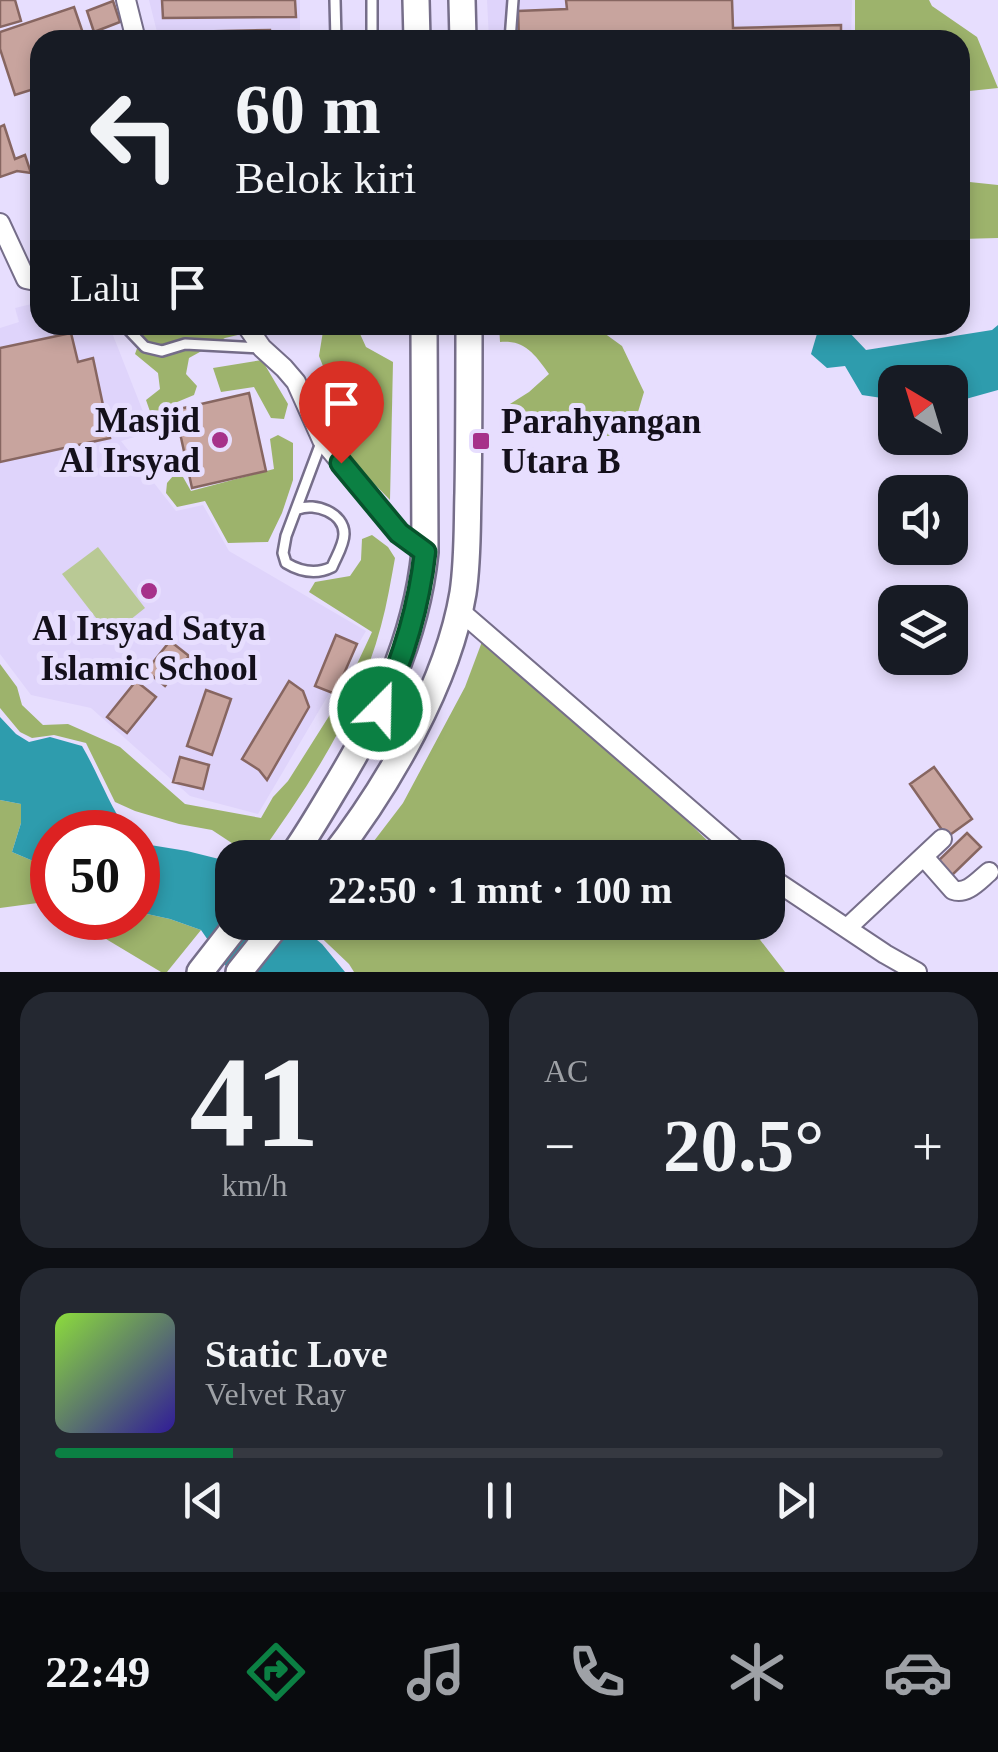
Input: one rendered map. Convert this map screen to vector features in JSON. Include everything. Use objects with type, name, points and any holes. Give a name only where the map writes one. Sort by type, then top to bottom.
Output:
[{"type":"main road","points":[[416,0],[417,30]]},
{"type":"main road","points":[[462,0],[463,30]]},
{"type":"main road","points":[[302,840],[365,740],[394,678],[413,622],[425,552],[424,335]]},
{"type":"main road","points":[[346,840],[416,726],[439,674],[461,601],[468,522],[469,335]]},
{"type":"main road","points":[[422,584],[461,601]]},
{"type":"main road","points":[[200,972],[225,940]]},
{"type":"main road","points":[[240,972],[265,940]]},
{"type":"street","points":[[126,0],[134,30]]},
{"type":"street","points":[[0,223],[26,279],[30,280]]},
{"type":"street","points":[[253,335],[296,382],[322,440],[399,533],[425,552]]},
{"type":"street","points":[[461,601],[726,840]]},
{"type":"street","points":[[847,928],[942,839]]},
{"type":"street","points":[[924,856],[958,892],[989,872]]},
{"type":"street","points":[[785,887],[918,972]]},
{"type":"lane","points":[[335,0],[336,30]]},
{"type":"lane","points":[[372,0],[372,30]]},
{"type":"lane","points":[[511,30],[513,0]]},
{"type":"lane","points":[[133,335],[145,348],[162,351],[186,344],[262,348]]},
{"type":"lane","points":[[298,508],[316,506],[330,512],[342,524],[344,538],[332,567],[320,573],[296,569],[286,562],[283,553],[286,536],[322,440]]},
{"type":"shaded area","points":[[149,0],[300,0],[300,30],[156,30]]},
{"type":"shaded area","points":[[487,0],[852,0],[851,30],[488,30]]},
{"type":"shaded area","name":"Al Irsyad Satya Islamic School","points":[[30,304],[30,335],[113,335],[151,432],[121,441],[176,511],[203,505],[229,551],[366,631],[258,814],[190,796],[91,708],[31,695],[0,654],[0,328],[19,322],[15,308]]},
{"type":"green space","points":[[855,0],[929,0],[967,30],[855,30]]},
{"type":"green space","points":[[970,32],[977,37],[998,88],[970,91]]},
{"type":"green space","points":[[970,182],[998,185],[998,238],[970,239]]},
{"type":"green space","points":[[142,335],[238,335],[189,358],[186,374],[197,386],[194,395],[170,405],[160,427],[154,423],[146,400],[160,389],[158,373],[135,354]]},
{"type":"green space","points":[[322,335],[361,335],[366,347],[393,362],[390,500],[350,459],[346,424],[319,356]]},
{"type":"green space","points":[[500,335],[607,335],[622,346],[644,392],[635,422],[622,436],[581,436],[540,423],[507,420],[505,407],[549,374],[523,346],[500,342]]},
{"type":"green space","points":[[262,360],[288,404],[284,419],[271,418],[254,387],[221,392],[213,368]]},
{"type":"green space","points":[[278,435],[293,443],[293,480],[268,542],[228,543],[205,501],[177,507],[166,493],[173,476],[183,477],[191,491],[274,469],[270,439]]},
{"type":"green space","points":[[372,535],[395,558],[371,658],[330,747],[270,840],[227,840],[212,830],[160,818],[160,810],[133,810],[115,802],[86,743],[54,735],[32,738],[20,732],[0,708],[0,664],[17,687],[22,705],[43,725],[68,724],[120,747],[185,804],[261,818],[343,694],[372,632],[309,592],[315,582],[350,576],[361,560],[362,539]]},
{"type":"green space","points":[[98,547],[145,608],[110,636],[62,574]]},
{"type":"green space","points":[[483,639],[707,840],[375,840],[403,803],[465,687]]},
{"type":"green space","points":[[0,800],[21,804],[21,823],[12,852],[30,860],[30,904],[0,908]]},
{"type":"green space","points":[[160,917],[201,930],[167,972],[108,940],[160,940]]},
{"type":"green space","points":[[324,940],[760,940],[785,972],[354,972]]},
{"type":"water","points":[[998,325],[998,390],[968,398],[968,365],[878,365],[878,397],[862,395],[845,366],[827,368],[811,354],[817,335],[852,335],[866,350],[992,330]]},
{"type":"water","points":[[0,717],[29,742],[50,737],[82,746],[114,810],[30,810],[30,860],[12,852],[21,823],[21,804],[0,800]]},
{"type":"water","points":[[160,847],[215,858],[215,940],[317,940],[345,972],[230,972],[201,930],[160,917]]},
{"type":"building","points":[[0,0],[15,0],[21,21],[0,27]]},
{"type":"building","points":[[162,0],[295,0],[296,17],[163,18]]},
{"type":"building","points":[[566,0],[732,0],[733,28],[841,25],[841,30],[519,30],[518,11],[567,9]]},
{"type":"building","points":[[113,1],[120,22],[93,30],[87,11]]},
{"type":"building","points":[[74,7],[82,30],[30,30],[30,90],[15,95],[0,49],[0,32]]},
{"type":"building","points":[[4,125],[15,159],[25,155],[30,173],[17,171],[0,177],[0,127]]},
{"type":"building","points":[[71,335],[78,362],[93,358],[110,438],[0,462],[0,348]]},
{"type":"building","name":"Masjid Al Irsyad","points":[[249,393],[266,471],[192,488],[175,410]]},
{"type":"building","points":[[336,635],[357,644],[335,694],[315,686]]},
{"type":"building","points":[[170,641],[189,656],[165,686],[146,671]]},
{"type":"building","points":[[136,681],[156,697],[127,733],[107,717]]},
{"type":"building","points":[[289,681],[303,691],[309,707],[267,780],[242,759]]},
{"type":"building","points":[[206,690],[231,699],[212,755],[187,746]]},
{"type":"building","points":[[180,757],[209,765],[203,789],[173,782]]},
{"type":"building","points":[[934,767],[972,819],[947,837],[910,784]]},
{"type":"building","points":[[967,833],[981,847],[949,878],[935,864]]},
{"type":"place","name":"Masjid Al Irsyad","points":[[220,440]]},
{"type":"place","name":"Parahyangan Utara B","points":[[481,441]]},
{"type":"place","name":"Al Irsyad Satya Islamic School","points":[[149,591]]},
{"type":"route","points":[[341,463],[399,533],[425,552],[413,622],[380,709]]}]
